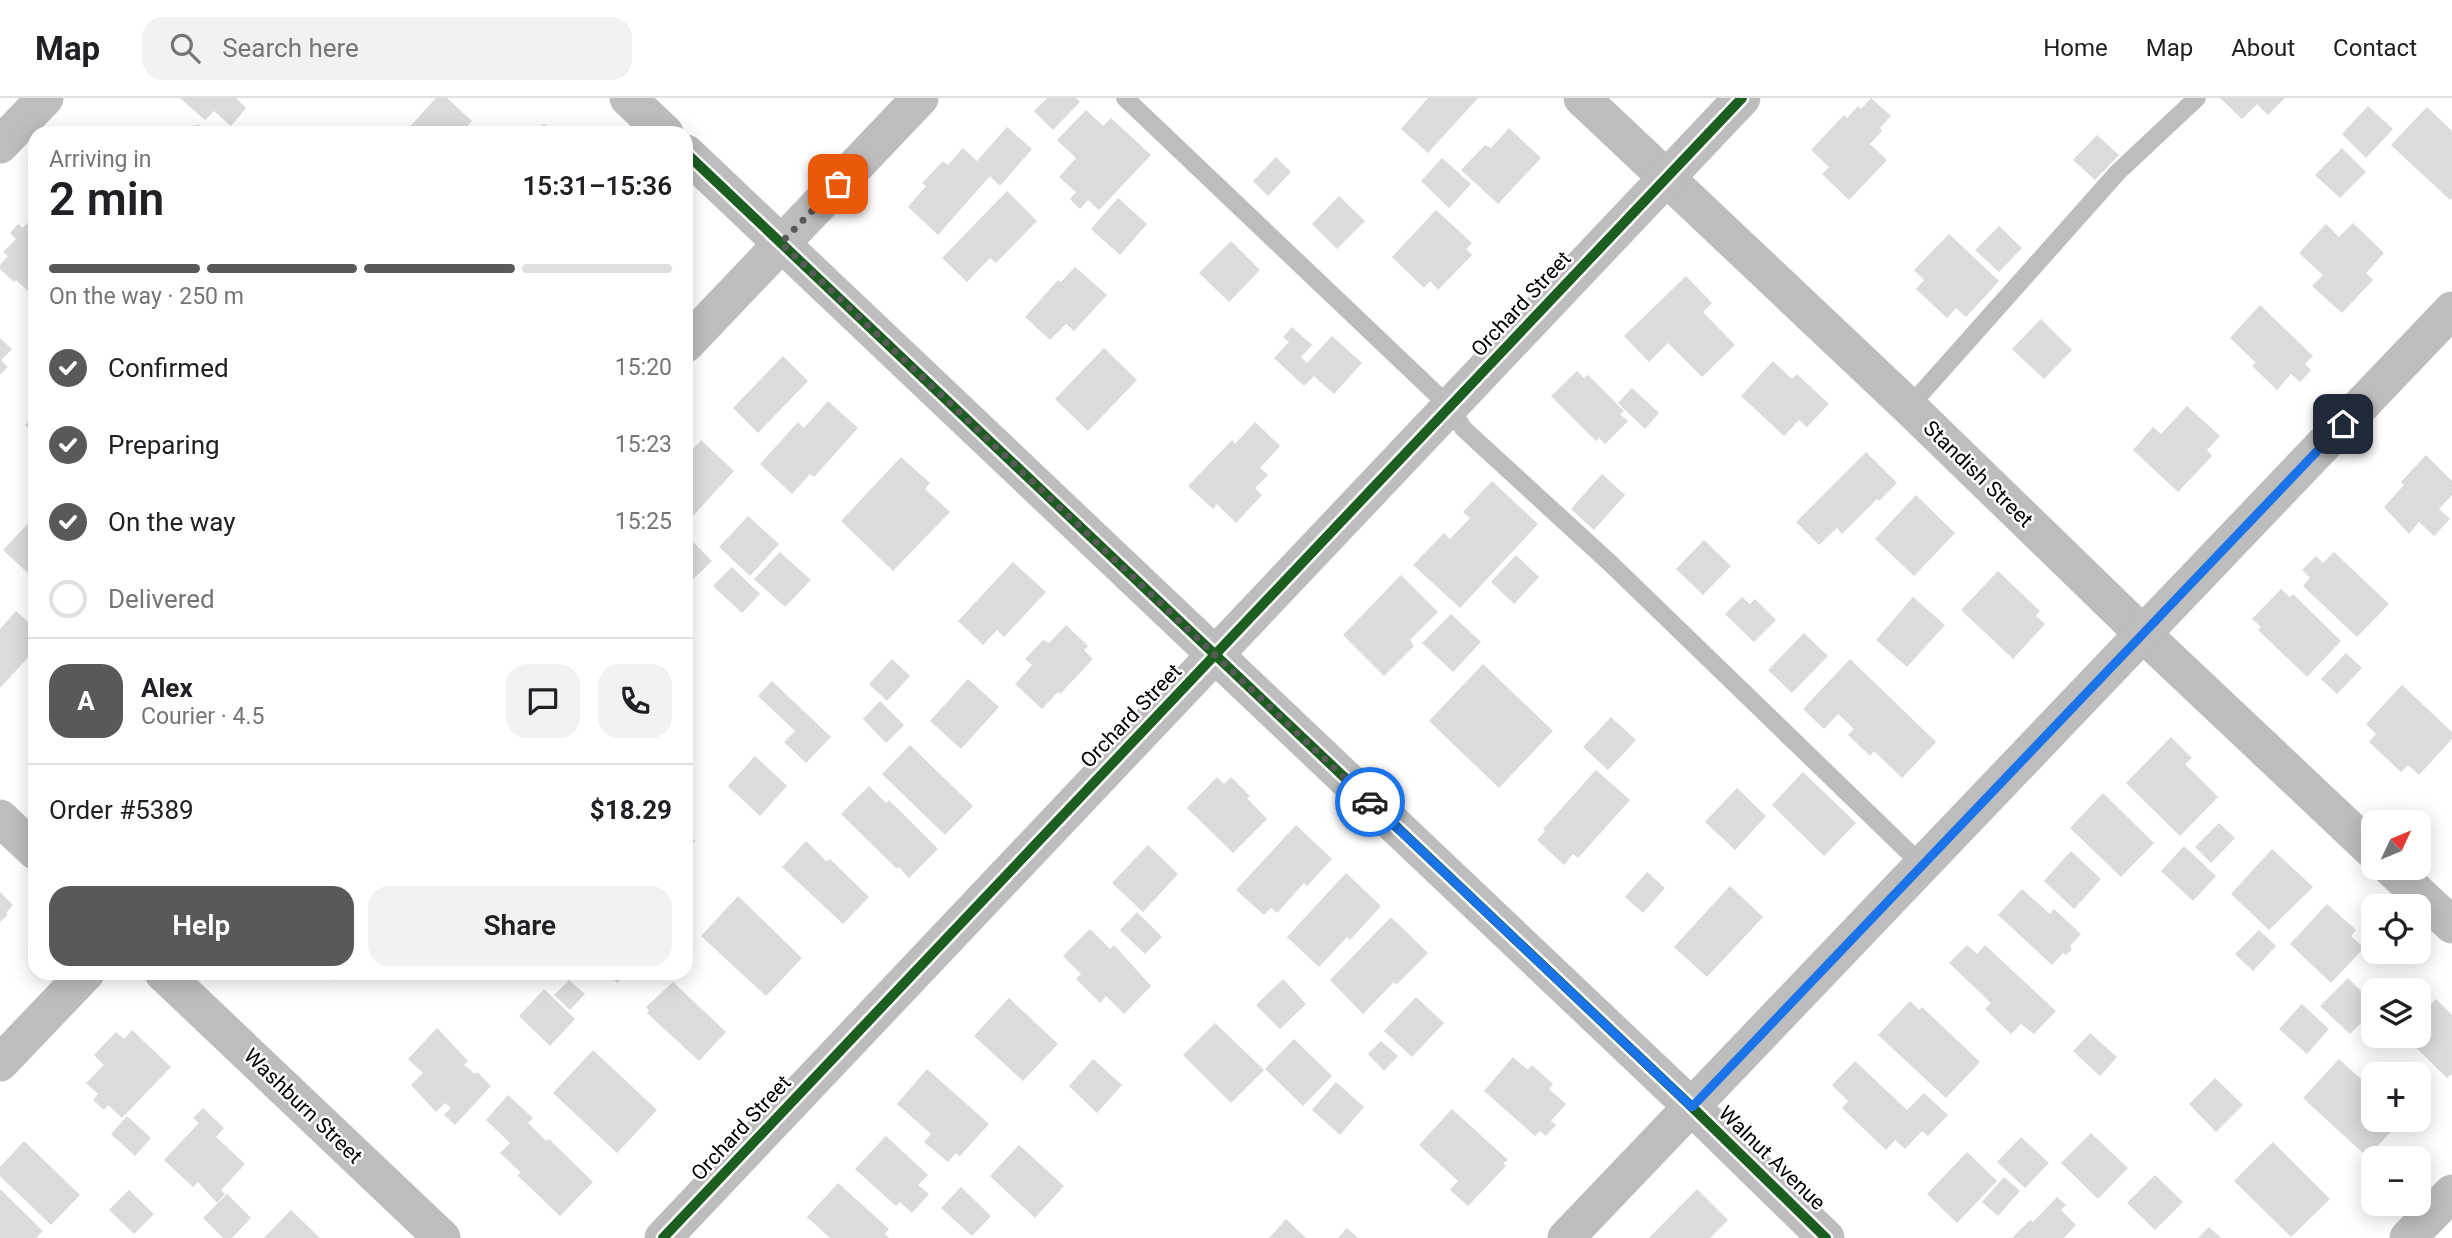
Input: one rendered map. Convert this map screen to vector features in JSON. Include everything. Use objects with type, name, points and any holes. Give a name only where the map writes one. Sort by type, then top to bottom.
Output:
[{"type":"street","points":[[0,145],[45,98]]},
{"type":"street","points":[[628,98],[658,126]]},
{"type":"street","points":[[693,337],[920,98]]},
{"type":"street","name":"Standish Street","points":[[1582,98],[2361,840]]},
{"type":"street","name":"Orchard Street","points":[[663,1238],[1742,98]]},
{"type":"street","name":"Walnut Avenue","points":[[693,160],[1692,1107],[1826,1238]]},
{"type":"street","points":[[1566,1238],[2452,310]]},
{"type":"street","points":[[0,818],[28,844]]},
{"type":"street","points":[[2404,880],[2452,925]]},
{"type":"street","points":[[0,1063],[79,980]]},
{"type":"street","name":"Washburn Street","points":[[170,980],[442,1238]]},
{"type":"street","points":[[2408,1238],[2452,1193]]},
{"type":"lane","points":[[1125,98],[1450,407],[1464,428],[1479,443],[1611,564],[1922,865]]},
{"type":"lane","points":[[1909,407],[2118,172],[2196,98]]},
{"type":"building","points":[[180,98],[236,98],[246,108],[231,126],[214,111],[205,120]]},
{"type":"building","points":[[436,98],[447,98],[472,121],[467,126],[410,126]]},
{"type":"building","points":[[1047,98],[1076,98],[1080,102],[1053,130],[1034,111]]},
{"type":"building","points":[[1428,98],[1478,98],[1428,153],[1401,129]]},
{"type":"building","points":[[1871,98],[1891,116],[1870,144],[1887,160],[1849,200],[1822,174],[1829,167],[1811,150],[1844,115],[1847,118],[1858,106],[1861,109]]},
{"type":"building","points":[[2220,98],[2285,98],[2268,115],[2257,104],[2242,119]]},
{"type":"building","points":[[2368,106],[2393,129],[2366,158],[2342,134]]},
{"type":"building","points":[[2427,107],[2452,131],[2450,200],[2391,145]]},
{"type":"building","points":[[1086,110],[1103,126],[1111,118],[1151,155],[1099,210],[1088,200],[1080,209],[1070,199],[1076,192],[1059,177],[1076,158],[1057,140]]},
{"type":"building","points":[[1007,127],[1032,149],[1000,186],[990,176],[938,235],[908,207],[926,186],[922,183],[943,161],[948,165],[963,148],[977,161]]},
{"type":"building","points":[[1509,128],[1541,158],[1498,204],[1461,170],[1485,145],[1491,148]]},
{"type":"building","points":[[2097,135],[2119,155],[2095,180],[2073,160]]},
{"type":"building","points":[[2342,148],[2366,172],[2340,198],[2315,175]]},
{"type":"building","points":[[1276,157],[1291,172],[1268,196],[1253,181]]},
{"type":"building","points":[[1442,158],[1471,184],[1449,208],[1421,181]]},
{"type":"building","points":[[1007,191],[1037,221],[996,263],[990,258],[967,282],[942,258]]},
{"type":"building","points":[[1339,196],[1365,221],[1337,249],[1312,224]]},
{"type":"building","points":[[1118,198],[1147,224],[1120,255],[1091,229]]},
{"type":"building","points":[[1436,210],[1472,243],[1466,249],[1472,255],[1438,290],[1430,281],[1424,288],[1392,257]]},
{"type":"building","points":[[28,222],[28,291],[0,269],[8,256],[3,252],[16,239],[10,233],[18,224],[23,228]]},
{"type":"building","points":[[2353,223],[2384,253],[2366,273],[2373,280],[2342,313],[2312,286],[2323,275],[2299,253],[2326,224],[2339,237]]},
{"type":"building","points":[[1999,226],[2022,248],[1999,272],[1975,250]]},
{"type":"building","points":[[1949,234],[1999,281],[1966,317],[1956,308],[1947,318],[1916,289],[1924,280],[1914,270]]},
{"type":"building","points":[[1231,241],[1260,270],[1229,302],[1199,273]]},
{"type":"building","points":[[1075,267],[1107,295],[1074,331],[1066,324],[1050,340],[1025,317],[1058,280],[1061,282]]},
{"type":"building","points":[[1686,276],[1712,303],[1703,312],[1735,345],[1702,377],[1668,343],[1649,362],[1624,336]]},
{"type":"building","points":[[2260,305],[2313,356],[2305,364],[2311,370],[2300,382],[2291,374],[2277,390],[2252,366],[2256,363],[2230,338]]},
{"type":"building","points":[[2041,319],[2072,350],[2044,379],[2012,349]]},
{"type":"building","points":[[1292,327],[1312,345],[1301,357],[1307,363],[1332,336],[1362,363],[1334,394],[1314,376],[1304,386],[1274,358],[1289,342],[1283,337]]},
{"type":"building","points":[[0,338],[12,349],[1,360],[8,367],[0,375]]},
{"type":"building","points":[[1104,348],[1137,380],[1088,431],[1055,399]]},
{"type":"building","points":[[783,356],[808,381],[758,433],[733,408]]},
{"type":"building","points":[[1773,361],[1792,379],[1797,374],[1829,404],[1807,427],[1799,420],[1784,436],[1741,396]]},
{"type":"building","points":[[1577,371],[1584,378],[1588,375],[1624,411],[1620,414],[1628,421],[1605,444],[1599,438],[1596,441],[1551,396]]},
{"type":"building","points":[[1632,388],[1659,413],[1645,429],[1618,403]]},
{"type":"building","points":[[828,401],[858,428],[814,477],[810,474],[792,494],[760,464],[798,422],[804,428]]},
{"type":"building","points":[[2187,406],[2220,436],[2207,450],[2212,456],[2178,492],[2133,450],[2153,427],[2161,434]]},
{"type":"building","points":[[1255,422],[1280,446],[1260,468],[1268,475],[1255,488],[1262,495],[1236,523],[1217,504],[1213,509],[1188,486],[1232,440],[1235,444]]},
{"type":"building","points":[[701,440],[734,471],[693,516],[693,449]]},
{"type":"building","points":[[1866,452],[1897,483],[1842,534],[1837,528],[1819,545],[1796,522]]},
{"type":"building","points":[[2426,455],[2452,481],[2452,495],[2439,509],[2450,519],[2434,536],[2419,522],[2409,534],[2384,507],[2404,485],[2401,482]]},
{"type":"building","points":[[901,457],[930,483],[925,489],[950,512],[893,571],[841,521]]},
{"type":"building","points":[[1602,474],[1625,495],[1594,530],[1571,509]]},
{"type":"building","points":[[1492,481],[1538,524],[1460,608],[1413,565],[1444,533],[1450,539],[1470,518],[1463,512]]},
{"type":"building","points":[[1916,495],[1955,533],[1914,576],[1875,539]]},
{"type":"building","points":[[748,516],[779,544],[750,576],[719,547]]},
{"type":"building","points":[[28,523],[28,573],[3,550]]},
{"type":"building","points":[[1704,540],[1731,566],[1703,595],[1676,569]]},
{"type":"building","points":[[693,542],[712,561],[693,579]]},
{"type":"building","points":[[780,552],[811,580],[785,607],[754,579]]},
{"type":"building","points":[[2334,552],[2389,604],[2357,637],[2303,586],[2310,578],[2302,570],[2316,556],[2323,563]]},
{"type":"building","points":[[1516,555],[1539,577],[1514,604],[1491,582]]},
{"type":"building","points":[[1013,562],[1046,592],[1004,637],[997,630],[983,645],[958,621]]},
{"type":"building","points":[[732,567],[760,594],[742,613],[713,586]]},
{"type":"building","points":[[1998,571],[2040,611],[2036,616],[2045,624],[2013,659],[1961,610]]},
{"type":"building","points":[[1401,575],[1438,612],[1410,640],[1414,646],[1384,676],[1343,635]]},
{"type":"building","points":[[2281,589],[2290,597],[2293,594],[2341,641],[2307,677],[2258,630],[2261,627],[2252,619]]},
{"type":"building","points":[[1742,597],[1750,604],[1755,599],[1776,620],[1754,642],[1725,614]]},
{"type":"building","points":[[1913,597],[1945,625],[1907,667],[1876,640]]},
{"type":"building","points":[[16,611],[28,622],[28,658],[0,688],[0,629]]},
{"type":"building","points":[[1451,614],[1481,642],[1453,672],[1422,643]]},
{"type":"building","points":[[1066,625],[1088,646],[1084,650],[1093,659],[1042,709],[1015,684],[1032,665],[1025,659],[1043,640],[1049,643]]},
{"type":"building","points":[[1804,633],[1828,656],[1792,693],[1768,670]]},
{"type":"building","points":[[2346,653],[2362,668],[2337,694],[2321,679]]},
{"type":"building","points":[[892,659],[910,676],[887,701],[869,684]]},
{"type":"building","points":[[1850,659],[1936,742],[1902,778],[1874,751],[1870,756],[1848,735],[1854,729],[1838,714],[1824,729],[1803,709]]},
{"type":"building","points":[[1483,664],[1553,731],[1499,788],[1429,721]]},
{"type":"building","points":[[968,679],[999,707],[961,749],[930,721]]},
{"type":"building","points":[[772,681],[831,737],[806,763],[784,742],[795,731],[758,696]]},
{"type":"building","points":[[2402,685],[2452,732],[2452,739],[2419,775],[2408,765],[2401,772],[2369,742],[2376,734],[2366,724]]},
{"type":"building","points":[[880,701],[904,725],[886,743],[863,719]]},
{"type":"building","points":[[1611,717],[1636,740],[1608,770],[1583,747]]},
{"type":"building","points":[[2171,737],[2192,758],[2185,764],[2218,797],[2180,836],[2126,783]]},
{"type":"building","points":[[910,745],[973,806],[945,835],[882,774]]},
{"type":"building","points":[[755,756],[787,786],[760,816],[728,786]]},
{"type":"building","points":[[1596,770],[1630,800],[1578,858],[1573,854],[1564,865],[1537,840],[1545,831],[1543,829]]},
{"type":"building","points":[[1803,772],[1856,823],[1824,856],[1772,805]]},
{"type":"building","points":[[1217,777],[1224,784],[1231,777],[1267,819],[1233,853],[1187,808]]},
{"type":"building","points":[[869,786],[886,803],[889,800],[938,849],[909,878],[841,814]]},
{"type":"building","points":[[1737,788],[1766,816],[1735,850],[1705,822]]},
{"type":"building","points":[[2103,793],[2154,843],[2121,877],[2070,828]]},
{"type":"building","points":[[2219,823],[2235,838],[2211,863],[2195,847]]},
{"type":"building","points":[[1296,825],[1332,859],[1307,886],[1304,883],[1277,913],[1271,908],[1264,915],[1236,890]]},
{"type":"building","points":[[806,841],[827,862],[830,859],[869,897],[843,924],[782,867]]},
{"type":"building","points":[[1148,845],[1178,874],[1143,912],[1112,883]]},
{"type":"building","points":[[2184,846],[2216,876],[2193,901],[2161,871]]},
{"type":"building","points":[[2272,849],[2313,887],[2269,930],[2231,894]]},
{"type":"building","points":[[2071,851],[2101,879],[2074,909],[2044,881]]},
{"type":"building","points":[[1647,872],[1665,888],[1643,913],[1625,897]]},
{"type":"building","points":[[1346,873],[1381,906],[1350,940],[1347,937],[1319,967],[1287,937]]},
{"type":"building","points":[[1730,886],[1763,917],[1707,977],[1674,947]]},
{"type":"building","points":[[2022,889],[2050,914],[2054,909],[2081,934],[2070,946],[2072,949],[2066,955],[2063,953],[2052,965],[1998,915]]},
{"type":"building","points":[[0,892],[13,905],[6,913],[8,915],[0,922]]},
{"type":"building","points":[[738,896],[802,958],[766,996],[701,936]]},
{"type":"building","points":[[2327,904],[2356,930],[2351,936],[2361,945],[2361,951],[2331,983],[2290,944]]},
{"type":"building","points":[[1137,912],[1162,937],[1145,954],[1120,930]]},
{"type":"building","points":[[1391,917],[1428,953],[1396,985],[1394,982],[1363,1014],[1330,980]]},
{"type":"building","points":[[1090,929],[1110,949],[1114,945],[1151,986],[1124,1014],[1106,996],[1100,1003],[1076,979],[1081,974],[1063,956]]},
{"type":"building","points":[[2259,930],[2276,946],[2253,971],[2235,954]]},
{"type":"building","points":[[1967,945],[1977,954],[1985,945],[2056,1011],[2034,1034],[2021,1024],[2011,1034],[1985,1009],[1991,1003],[1949,963]]},
{"type":"building","points":[[2348,978],[2361,991],[2361,1023],[2350,1034],[2320,1006]]},
{"type":"building","points":[[1283,979],[1306,1004],[1280,1029],[1256,1005]]},
{"type":"building","points":[[569,980],[585,994],[570,1010],[554,995]]},
{"type":"building","points":[[673,982],[726,1032],[699,1061],[647,1013],[649,1011],[646,1007]]},
{"type":"building","points":[[544,989],[575,1019],[550,1046],[519,1016]]},
{"type":"building","points":[[1416,997],[1444,1023],[1412,1057],[1384,1031]]},
{"type":"building","points":[[1009,998],[1058,1044],[1023,1081],[974,1036]]},
{"type":"building","points":[[2436,999],[2452,1015],[2452,1074],[2447,1078],[2416,1048],[2431,1048],[2431,1004]]},
{"type":"building","points":[[1910,1001],[1919,1010],[1922,1007],[1980,1062],[1946,1098],[1878,1035]]},
{"type":"building","points":[[2302,1004],[2329,1029],[2307,1054],[2279,1029]]},
{"type":"building","points":[[1215,1023],[1264,1070],[1231,1103],[1183,1055]]},
{"type":"building","points":[[437,1028],[468,1061],[464,1065],[475,1074],[477,1072],[491,1086],[455,1125],[444,1115],[451,1108],[445,1103],[436,1112],[411,1085],[423,1073],[408,1059]]},
{"type":"building","points":[[132,1030],[171,1067],[122,1118],[108,1105],[104,1110],[93,1100],[98,1094],[86,1083],[104,1065],[94,1055],[116,1032],[124,1039]]},
{"type":"building","points":[[2090,1033],[2117,1057],[2100,1076],[2073,1051]]},
{"type":"building","points":[[1294,1039],[1332,1076],[1303,1106],[1265,1069]]},
{"type":"building","points":[[1381,1041],[1398,1056],[1384,1071],[1368,1054]]},
{"type":"building","points":[[593,1050],[657,1110],[617,1153],[553,1093]]},
{"type":"building","points":[[1513,1057],[1528,1070],[1532,1065],[1553,1084],[1549,1089],[1566,1104],[1551,1121],[1556,1125],[1546,1136],[1540,1131],[1535,1136],[1484,1091]]},
{"type":"building","points":[[1093,1059],[1122,1085],[1097,1113],[1069,1086]]},
{"type":"building","points":[[2339,1059],[2361,1079],[2361,1132],[2391,1132],[2377,1146],[2361,1146],[2361,1151],[2303,1098]]},
{"type":"building","points":[[1855,1061],[1907,1110],[1924,1093],[1948,1115],[1928,1136],[1922,1131],[1905,1149],[1895,1140],[1886,1150],[1842,1108],[1848,1101],[1832,1085]]},
{"type":"building","points":[[927,1069],[989,1124],[960,1156],[956,1153],[948,1162],[924,1142],[931,1134],[897,1104]]},
{"type":"building","points":[[2215,1078],[2243,1105],[2216,1132],[2189,1104]]},
{"type":"building","points":[[1336,1082],[1364,1107],[1340,1135],[1312,1110]]},
{"type":"building","points":[[508,1095],[533,1118],[528,1123],[546,1141],[549,1139],[593,1182],[560,1216],[517,1175],[521,1173],[500,1153],[510,1143],[486,1120]]},
{"type":"building","points":[[203,1108],[224,1128],[216,1137],[245,1164],[221,1190],[225,1194],[217,1203],[198,1182],[193,1187],[164,1160],[199,1123],[193,1118]]},
{"type":"building","points":[[1452,1109],[1508,1160],[1503,1163],[1506,1166],[1468,1206],[1450,1190],[1458,1181],[1419,1145]]},
{"type":"building","points":[[127,1116],[151,1138],[135,1156],[111,1134]]},
{"type":"building","points":[[2091,1133],[2128,1168],[2098,1199],[2061,1163]]},
{"type":"building","points":[[886,1136],[928,1175],[918,1185],[929,1194],[912,1213],[900,1202],[896,1206],[855,1169]]},
{"type":"building","points":[[2021,1137],[2049,1163],[2025,1188],[1997,1162]]},
{"type":"building","points":[[24,1141],[80,1195],[51,1225],[0,1176],[0,1167]]},
{"type":"building","points":[[2273,1142],[2330,1199],[2291,1237],[2234,1181]]},
{"type":"building","points":[[1019,1145],[1064,1186],[1035,1218],[990,1176]]},
{"type":"building","points":[[1967,1152],[1997,1181],[1957,1223],[1927,1194]]},
{"type":"building","points":[[2155,1175],[2183,1202],[2155,1230],[2127,1203]]},
{"type":"building","points":[[2004,1177],[2020,1191],[1998,1216],[1982,1202]]},
{"type":"building","points":[[838,1183],[889,1229],[885,1234],[889,1238],[830,1238],[807,1217]]},
{"type":"building","points":[[961,1187],[991,1216],[972,1236],[941,1208]]},
{"type":"building","points":[[0,1189],[43,1231],[36,1238],[0,1238]]},
{"type":"building","points":[[1697,1189],[1728,1220],[1710,1238],[1649,1238]]},
{"type":"building","points":[[129,1190],[154,1214],[134,1234],[109,1210]]},
{"type":"building","points":[[227,1194],[251,1218],[232,1238],[223,1238],[203,1218]]},
{"type":"building","points":[[2057,1197],[2066,1205],[2061,1210],[2076,1225],[2064,1238],[2012,1238],[2030,1220],[2033,1222]]},
{"type":"building","points":[[291,1210],[320,1238],[264,1238]]},
{"type":"building","points":[[1286,1219],[1306,1238],[1269,1238]]},
{"type":"building","points":[[2209,1227],[2221,1238],[2198,1238]]},
{"type":"building","points":[[1347,1228],[1358,1238],[1338,1238]]},
{"type":"cycle path","points":[[663,1238],[1742,98]]},
{"type":"cycle path","points":[[693,160],[1692,1107],[1826,1238]]},
{"type":"way so far","points":[[838,184],[781,243],[1370,802]]},
{"type":"route","points":[[1370,802],[1692,1107],[1729,1065],[2343,424]]}]
